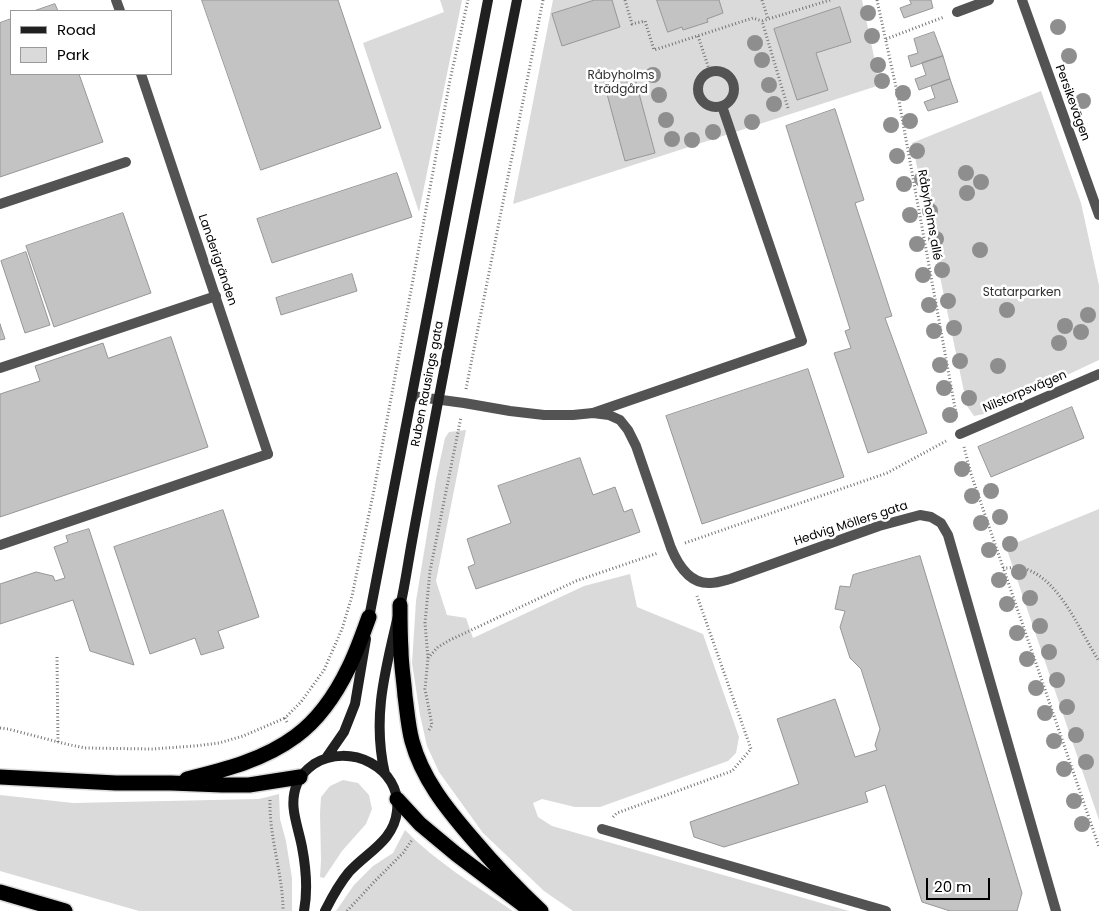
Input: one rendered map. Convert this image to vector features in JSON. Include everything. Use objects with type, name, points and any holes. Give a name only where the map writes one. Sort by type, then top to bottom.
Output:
[{"type":"highway","points":[[400,605],[401,650],[407,715],[417,757],[442,803],[482,850],[541,911]]},
{"type":"highway","points":[[171,783],[242,763],[264,754],[297,735],[326,704],[338,687],[349,667],[369,617]]},
{"type":"highway","points":[[0,777],[222,786],[249,785],[300,777]]},
{"type":"highway","points":[[397,799],[420,824],[531,911]]},
{"type":"highway","points":[[0,892],[65,911]]},
{"type":"main road","name":"Ruben Rausings gata","points":[[326,758],[344,732],[355,704],[369,617],[488,0]]},
{"type":"main road","name":"Ruben Rausings gata","points":[[385,774],[379,739],[380,706],[388,657],[400,605],[438,399],[517,0]]},
{"type":"main road","points":[[304,911],[306,899],[304,859],[293,805],[296,785],[300,777],[312,766],[326,758],[342,755],[358,757],[373,764],[385,774],[397,799],[397,811],[391,831],[384,841],[348,873],[325,911]]},
{"type":"street","points":[[957,12],[990,0]]},
{"type":"street","name":"Persikevägen","points":[[1022,0],[1099,215]]},
{"type":"street","points":[[718,71],[724,73],[734,83],[733,97],[722,106],[708,106],[699,95],[700,81],[704,75],[710,72],[718,71]]},
{"type":"street","name":"Landerigränden","points":[[0,546],[268,454],[141,75]]},
{"type":"street","points":[[412,396],[510,411],[544,415],[573,415],[593,412],[802,341],[722,106]]},
{"type":"street","points":[[0,204],[126,162]]},
{"type":"street","points":[[0,368],[216,296]]},
{"type":"street","name":"Nilstorpsvägen","points":[[960,434],[1099,374]]},
{"type":"street","points":[[593,412],[609,415],[620,420],[628,430],[636,446],[671,548],[680,566],[690,577]]},
{"type":"street","name":"Hedvig Möllers gata","points":[[690,577],[702,583],[716,583],[879,526],[920,515],[931,517],[942,523],[948,535],[1056,911]]},
{"type":"street","points":[[602,829],[886,911]]},
{"type":"path","points":[[0,728],[85,748],[152,749],[219,742],[243,736],[284,718],[301,702],[324,670],[342,628],[352,596],[450,80],[468,0]]},
{"type":"path","points":[[412,740],[425,734],[432,725],[425,689],[428,658],[425,623],[430,570],[543,0]]},
{"type":"path","points":[[625,0],[632,24],[645,21],[654,50],[753,18],[762,21],[830,0]]},
{"type":"path","points":[[762,0],[768,19]]},
{"type":"path","name":"Råbyholms allé","points":[[877,0],[899,101],[960,434],[971,474],[1099,847]]},
{"type":"path","points":[[886,38],[957,12]]},
{"type":"path","points":[[762,21],[788,108]]},
{"type":"path","points":[[698,36],[710,72]]},
{"type":"path","points":[[428,658],[438,647],[450,640],[576,581],[888,472],[960,434]]},
{"type":"path","points":[[1003,568],[1026,569],[1040,577],[1054,589],[1064,600],[1099,661]]},
{"type":"path","points":[[602,829],[617,813],[732,771],[751,749],[690,577]]},
{"type":"path","points":[[57,657],[58,742]]},
{"type":"path","points":[[284,718],[297,735]]},
{"type":"path","points":[[273,782],[269,813],[280,876],[283,911]]},
{"type":"green space","points":[[440,0],[462,0],[419,212],[363,43],[444,12]]},
{"type":"green space","name":"Råbyholms trädgård","points":[[553,0],[862,0],[880,85],[513,204]]},
{"type":"green space","name":"Statarparken","points":[[1041,91],[1081,203],[1099,285],[1099,360],[984,414],[974,416],[967,406],[912,143]]},
{"type":"green space","points":[[466,430],[436,581],[447,615],[466,618],[473,638],[584,586],[630,574],[637,607],[703,634],[739,737],[736,753],[728,761],[600,807],[575,807],[542,799],[533,803],[538,817],[552,826],[849,911],[573,911],[544,891],[483,833],[439,772],[427,746],[412,663],[416,601],[436,479],[445,438],[449,432]]},
{"type":"green space","points":[[1099,509],[1099,820],[1006,547]]},
{"type":"green space","points":[[343,780],[358,783],[369,795],[372,809],[366,824],[342,851],[324,878],[320,877],[321,797],[330,786]]},
{"type":"green space","points":[[279,794],[280,819],[292,878],[292,911],[139,911],[0,871],[0,795],[73,803],[259,799]]},
{"type":"green space","points":[[405,830],[443,863],[513,911],[336,911],[354,885],[373,866],[393,853]]},
{"type":"building","points":[[202,0],[338,0],[381,128],[261,170]]},
{"type":"building","points":[[595,0],[612,0],[620,27],[562,46],[552,14]]},
{"type":"building","points":[[657,0],[719,0],[723,13],[707,19],[708,22],[683,30],[682,27],[668,32]]},
{"type":"building","points":[[910,0],[931,0],[933,8],[904,18],[900,8],[911,4]]},
{"type":"building","points":[[55,4],[58,10],[37,10]]},
{"type":"building","points":[[840,7],[851,42],[816,53],[828,90],[797,100],[774,29]]},
{"type":"building","points":[[10,19],[10,75],[79,75],[103,142],[0,177],[0,23]]},
{"type":"building","points":[[934,32],[943,56],[911,67],[908,56],[918,53],[914,39]]},
{"type":"building","points":[[943,56],[950,79],[919,90],[915,79],[926,75],[922,63]]},
{"type":"building","points":[[633,71],[655,153],[625,161],[603,79]]},
{"type":"building","points":[[950,79],[958,102],[928,111],[924,102],[935,98],[931,86]]},
{"type":"building","points":[[835,109],[864,200],[855,203],[892,316],[885,318],[927,433],[868,453],[834,353],[851,348],[845,331],[850,329],[786,126]]},
{"type":"building","points":[[397,173],[412,217],[272,263],[257,219]]},
{"type":"building","points":[[123,213],[151,293],[54,327],[26,246]]},
{"type":"building","points":[[26,252],[50,325],[25,333],[1,261]]},
{"type":"building","points":[[352,274],[357,291],[281,315],[276,298]]},
{"type":"building","points":[[0,324],[5,339],[0,340]]},
{"type":"building","points":[[171,337],[208,447],[0,517],[0,394],[40,381],[35,366],[103,343],[108,358]]},
{"type":"building","points":[[808,369],[844,477],[702,524],[666,416]]},
{"type":"building","points":[[1072,407],[1084,438],[991,477],[978,447]]},
{"type":"building","points":[[580,458],[593,495],[615,487],[624,512],[632,509],[640,532],[476,589],[468,567],[475,564],[467,539],[511,523],[498,486]]},
{"type":"building","points":[[223,510],[259,617],[218,631],[224,648],[201,655],[195,638],[150,654],[114,547]]},
{"type":"building","points":[[89,529],[134,665],[90,651],[73,600],[0,624],[0,584],[36,572],[53,576],[55,581],[65,578],[54,547],[68,542],[66,536]]},
{"type":"building","points":[[920,556],[1022,893],[1017,911],[950,911],[922,902],[885,785],[865,792],[868,802],[724,847],[694,837],[690,822],[799,784],[777,719],[835,699],[855,757],[877,750],[875,745],[880,729],[861,669],[850,658],[840,627],[845,611],[835,609],[840,586],[850,587],[853,575]]}]
